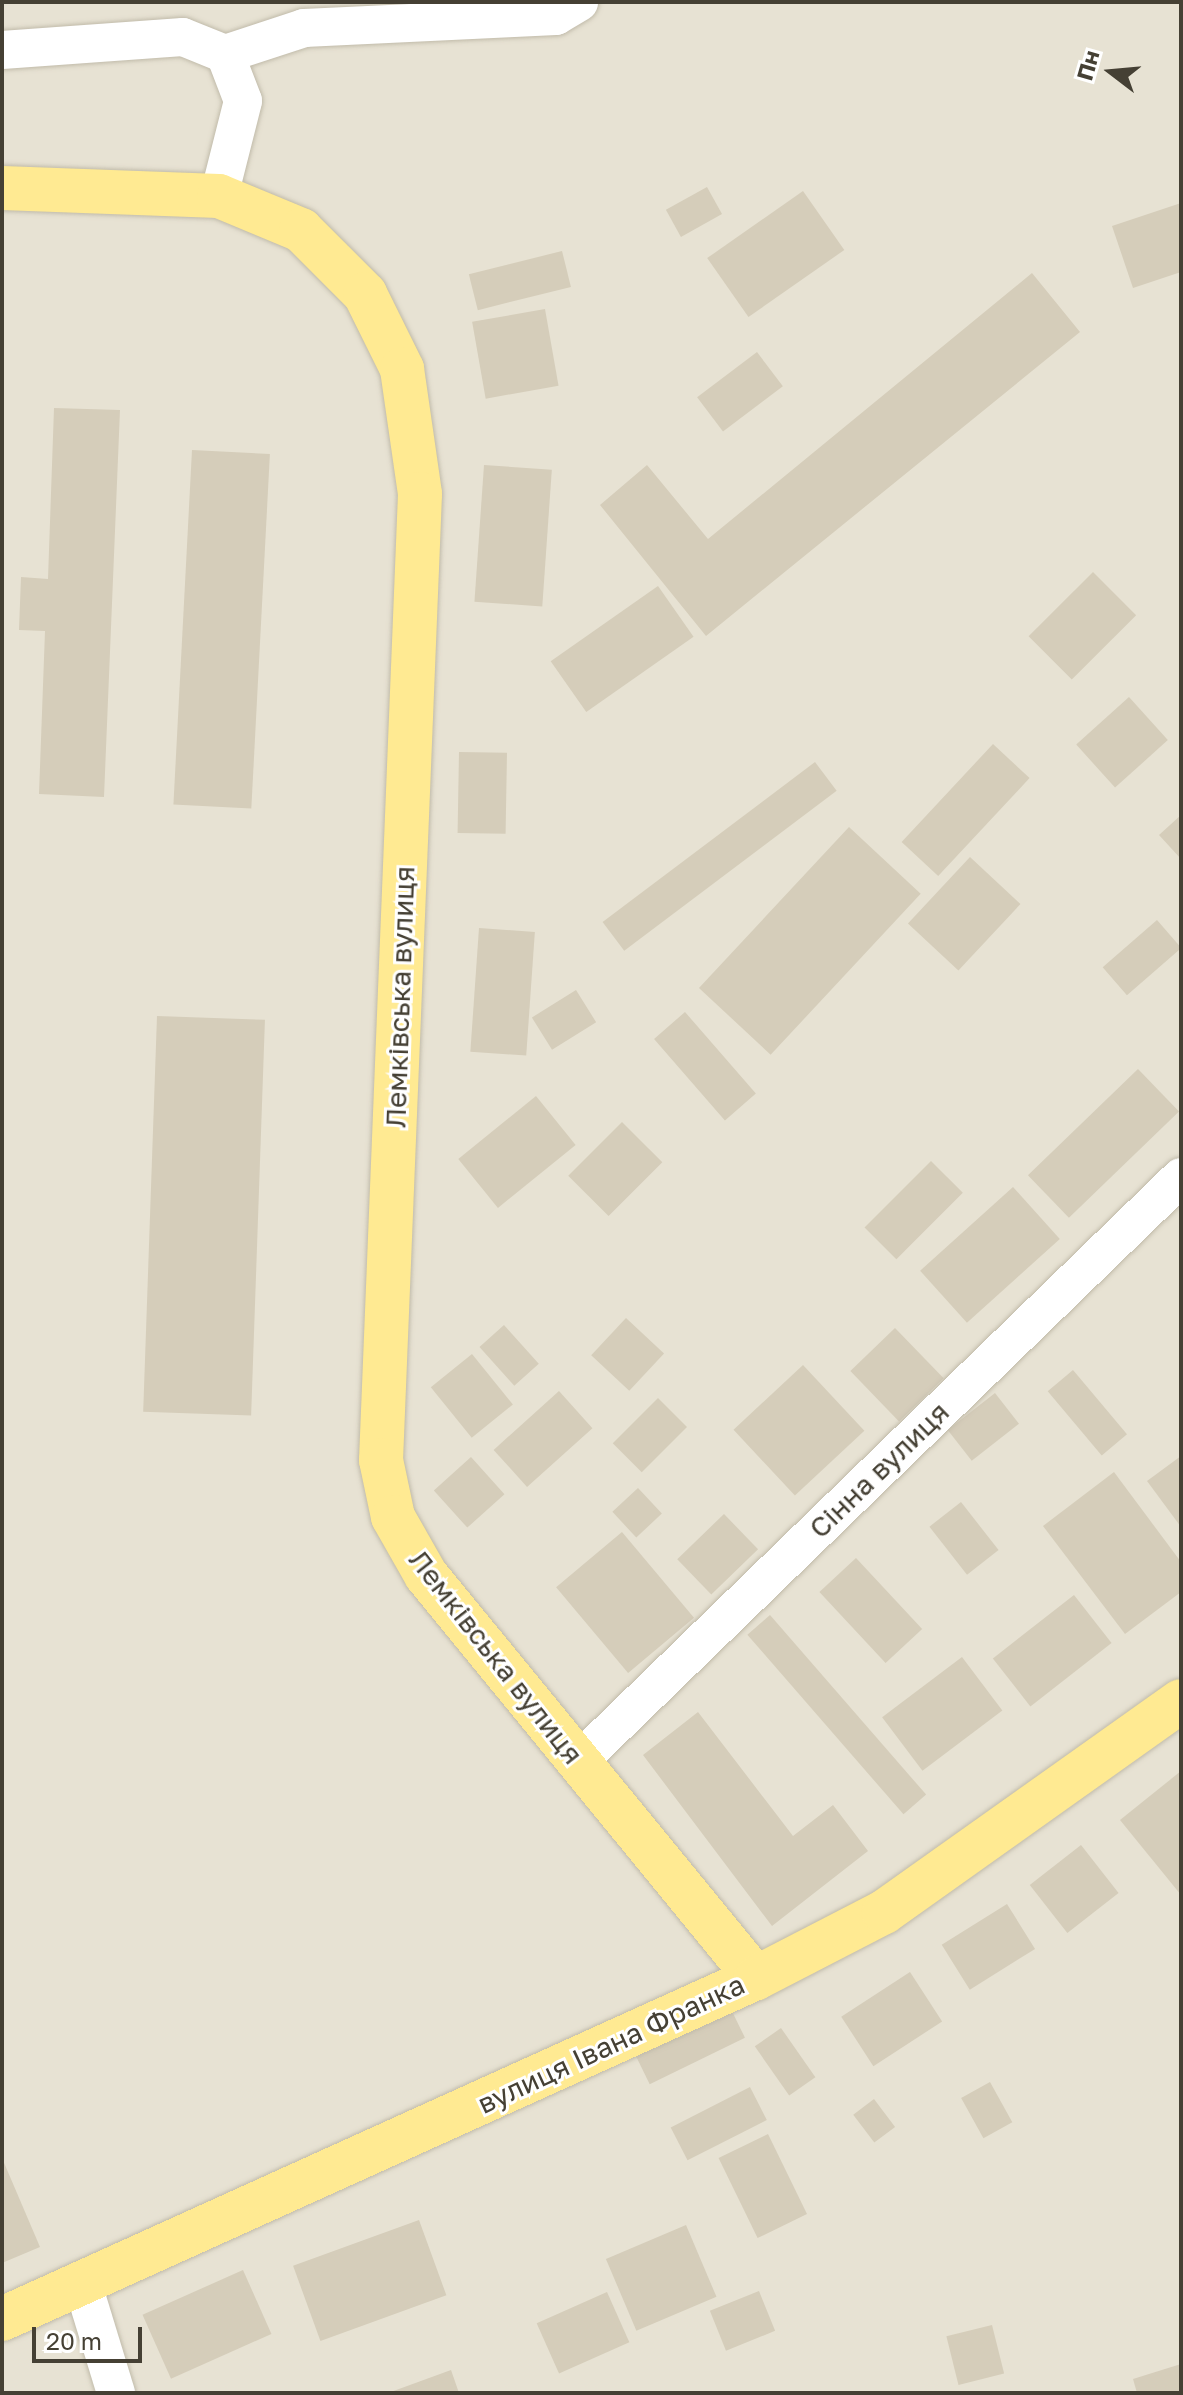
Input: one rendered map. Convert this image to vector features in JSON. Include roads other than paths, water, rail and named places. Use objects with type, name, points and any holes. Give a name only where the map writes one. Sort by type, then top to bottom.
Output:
[{"type":"main road","name":"Лемківська вулиця","points":[[2,188],[219,196],[301,230],[365,294],[402,369],[420,494],[381,1460],[393,1517],[426,1575],[756,1978]]},
{"type":"main road","name":"вулиця Івана Франка","points":[[2,2319],[756,1978],[884,1912],[1181,1701]]},
{"type":"street","points":[[2,50],[183,37],[225,54],[304,28],[556,16],[579,2]]},
{"type":"street","points":[[219,196],[243,101],[225,54]]},
{"type":"street","name":"Сінна вулиця","points":[[578,1762],[1181,1177]]},
{"type":"street","points":[[83,2285],[116,2393]]}]
